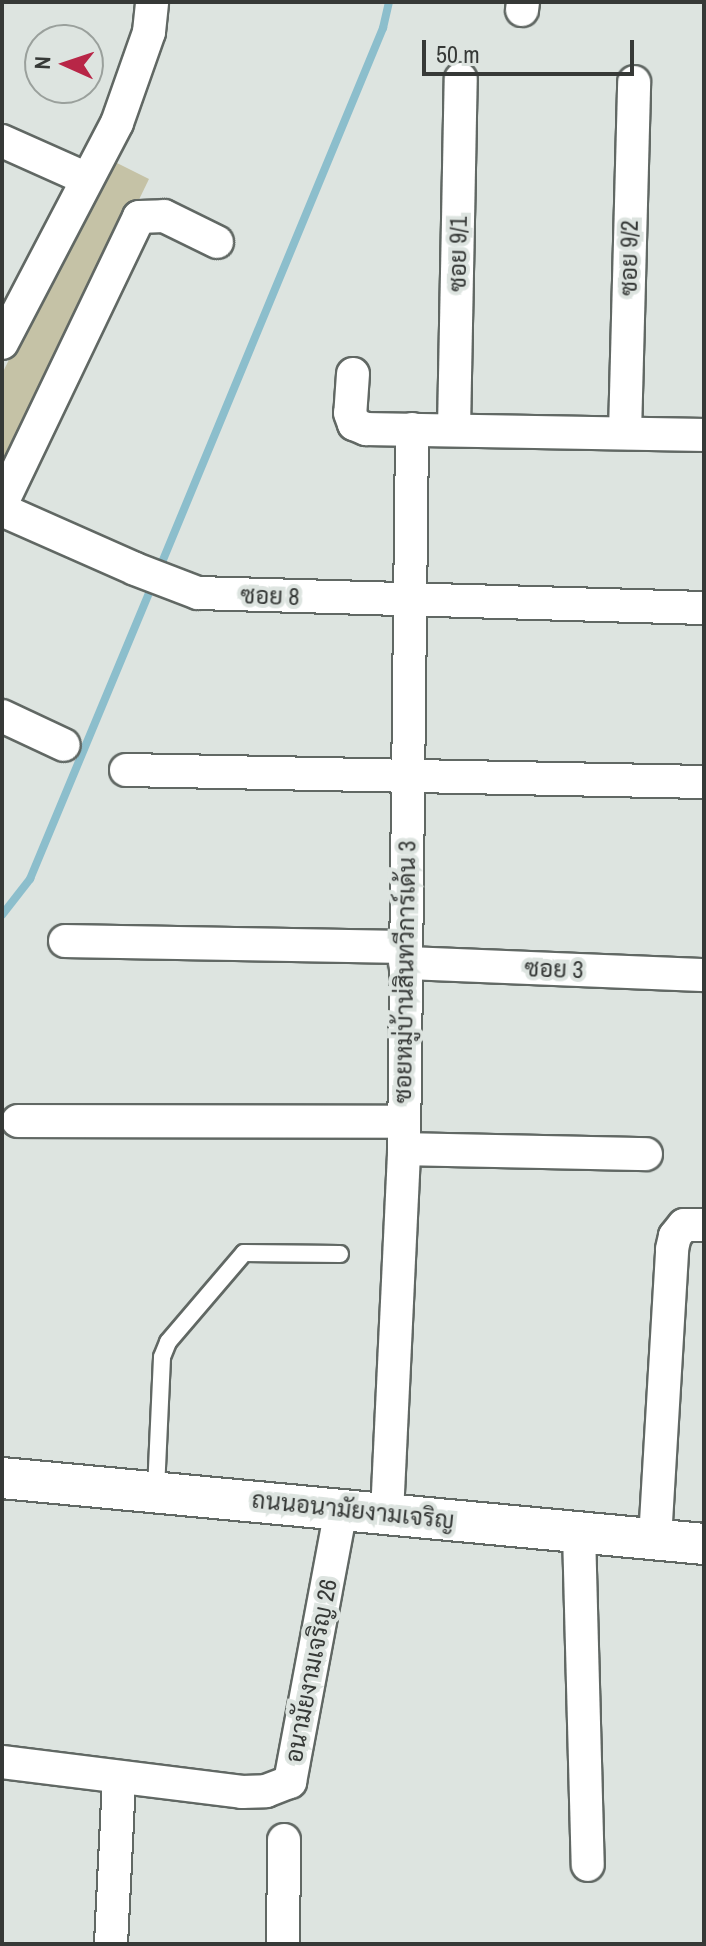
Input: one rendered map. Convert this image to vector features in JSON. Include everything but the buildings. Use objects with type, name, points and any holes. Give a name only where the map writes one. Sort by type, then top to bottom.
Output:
[{"type":"street","points":[[3,337],[117,123],[149,32],[147,4]]},
{"type":"street","name":"ซอย 9/1","points":[[454,429],[461,79]]},
{"type":"street","name":"ซอย 9/2","points":[[625,433],[634,82]]},
{"type":"street","points":[[2,141],[87,179]]},
{"type":"street","points":[[2,503],[139,217],[164,216],[217,242]]},
{"type":"street","points":[[353,374],[350,413],[354,424],[366,429],[704,435]]},
{"type":"street","name":"ซอยหมู่บ้าน่สินทวีการ์เด้น 3","points":[[387,1514],[403,1136],[412,429]]},
{"type":"street","name":"ซอย 8","points":[[2,510],[184,589],[219,595],[704,608]]},
{"type":"street","points":[[2,716],[64,745]]},
{"type":"street","points":[[126,770],[704,782]]},
{"type":"street","name":"ซอย 3","points":[[65,941],[405,955],[704,975]]},
{"type":"street","points":[[18,1121],[403,1136],[646,1154]]},
{"type":"street","points":[[655,1539],[672,1249],[675,1236],[684,1225],[704,1225]]},
{"type":"street","name":"ถนนอนามัยงามเจริญ","points":[[2,1478],[156,1490],[704,1544]]},
{"type":"street","name":"อนามัยงามเจริญ 26","points":[[2,1762],[119,1780],[242,1792],[266,1791],[290,1782],[341,1510]]},
{"type":"street","points":[[579,1532],[588,1865]]},
{"type":"street","points":[[111,1944],[119,1780]]},
{"type":"street","points":[[283,1944],[284,1840]]},
{"type":"lane","points":[[156,1490],[162,1357],[168,1342],[244,1253],[340,1254]]},
{"type":"shaded area","points":[[107,158],[149,179],[2,482],[2,374]]},
{"type":"waterway","points":[[158,572],[383,28],[389,2]]},
{"type":"waterway","points":[[2,915],[30,879],[153,584]]}]
